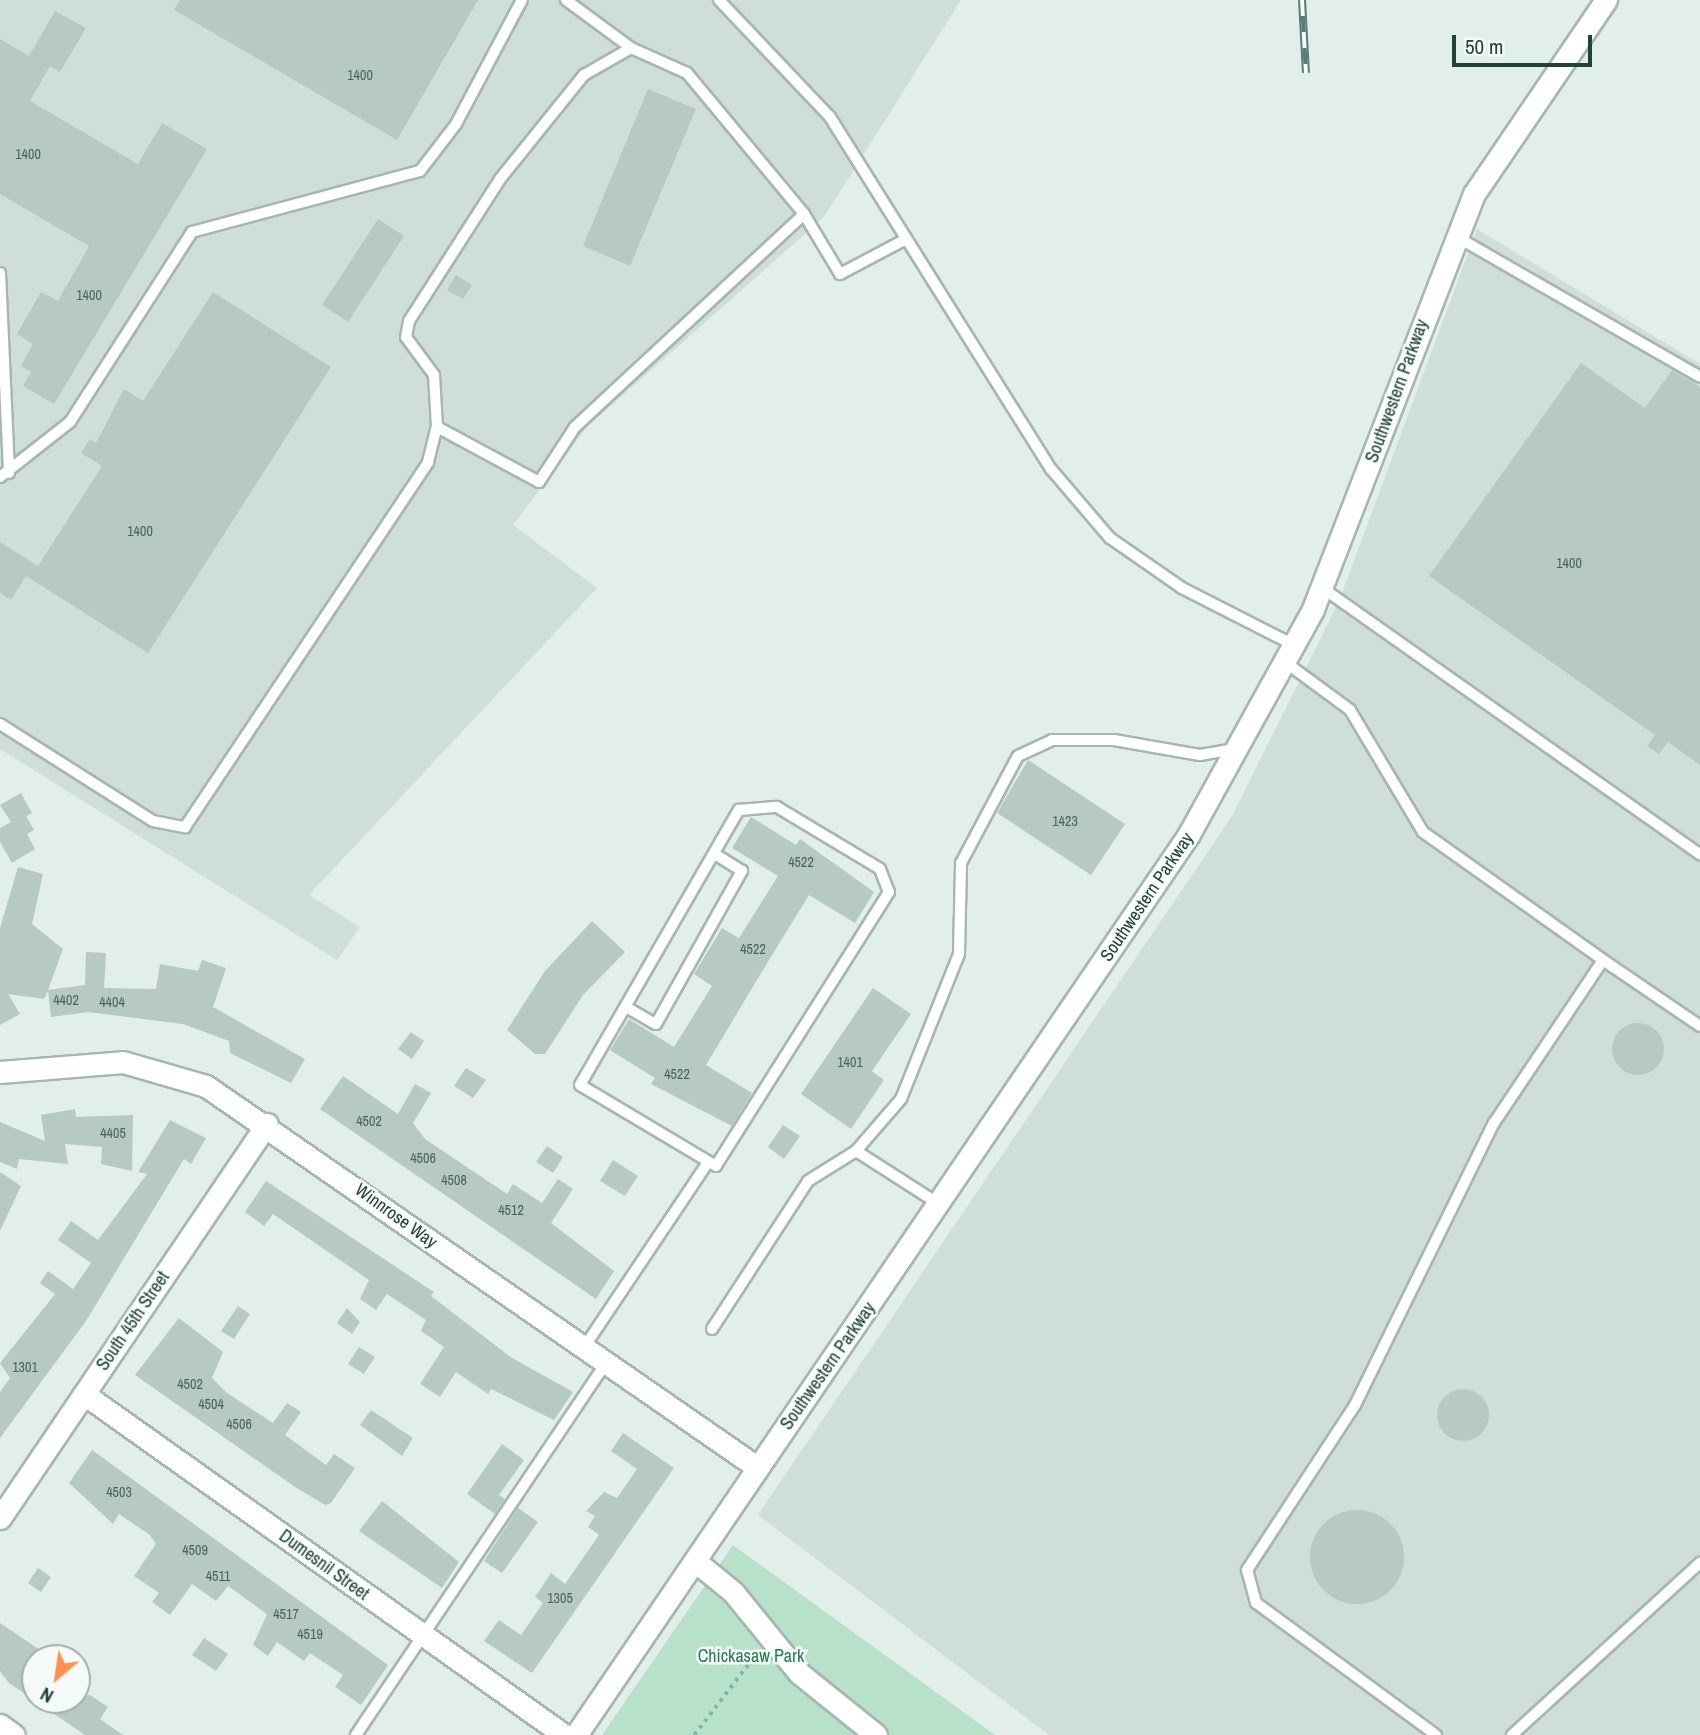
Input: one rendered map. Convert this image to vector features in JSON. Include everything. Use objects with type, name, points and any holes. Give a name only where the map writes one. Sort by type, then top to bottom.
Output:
[{"type":"street","name":"Southwestern Parkway","points":[[576,1735],[1167,868],[1239,748],[1321,587],[1454,236],[1516,127],[1606,0]]},
{"type":"street","name":"Winnrose Way","points":[[0,1073],[82,1061],[150,1066],[206,1086],[267,1124],[583,1349],[758,1468]]},
{"type":"street","name":"South 45th Street","points":[[0,1518],[267,1124]]},
{"type":"street","name":"Dumesnil Street","points":[[84,1394],[564,1735]]},
{"type":"street","points":[[695,1561],[733,1591],[771,1642],[876,1735]]},
{"type":"street","points":[[0,1725],[14,1735]]},
{"type":"lane","points":[[4,475],[70,422],[192,232],[400,178],[427,164],[456,124],[522,0]]},
{"type":"lane","points":[[566,0],[631,48],[687,73],[804,214],[840,274],[906,239]]},
{"type":"lane","points":[[719,0],[830,117],[1051,469],[1110,538],[1182,588],[1289,653],[1350,710],[1423,832],[1700,1026]]},
{"type":"lane","points":[[0,724],[152,821],[185,827],[428,462],[438,426],[434,376],[406,337],[409,321],[500,179],[584,75],[631,48]]},
{"type":"lane","points":[[438,426],[539,482],[575,427],[804,214]]},
{"type":"lane","points":[[1454,236],[1700,377]]},
{"type":"lane","points":[[0,273],[4,475]]},
{"type":"lane","points":[[1321,587],[1700,854]]},
{"type":"lane","points":[[712,1329],[808,1181],[856,1151],[901,1099],[920,1062],[960,954],[961,863],[1018,756],[1052,740],[1125,741],[1200,755],[1239,748]]},
{"type":"lane","points":[[777,807],[880,869],[889,892],[716,1166],[580,1085],[715,854],[739,810],[777,807]]},
{"type":"lane","points":[[626,1007],[656,1024],[743,870],[715,854]]},
{"type":"lane","points":[[1436,1735],[1256,1603],[1247,1570],[1355,1405],[1494,1123],[1603,960]]},
{"type":"lane","points":[[856,1151],[939,1205]]},
{"type":"lane","points":[[583,1349],[708,1163]]},
{"type":"lane","points":[[356,1735],[605,1364]]},
{"type":"lane","points":[[1512,1735],[1700,1563]]},
{"type":"path","points":[[694,1735],[771,1642]]},
{"type":"shaded area","points":[[0,0],[961,0],[824,217],[587,427],[513,525],[597,588],[309,895],[360,927],[337,960],[0,749]]},
{"type":"shaded area","points":[[1477,229],[1700,364],[1700,1735],[1049,1735],[758,1515],[1232,816],[1339,601]]},
{"type":"green space","name":"Chickasaw Park","points":[[733,1545],[995,1735],[602,1735]]},
{"type":"building","points":[[180,0],[478,0],[397,140],[174,10]]},
{"type":"building","points":[[55,11],[86,28],[60,72],[50,66],[30,101],[138,164],[162,123],[207,149],[54,404],[23,386],[31,372],[21,366],[33,344],[17,334],[41,292],[58,301],[89,246],[0,194],[0,39],[29,56]]},
{"type":"building","points":[[648,89],[696,109],[630,266],[583,246]]},
{"type":"building","points":[[378,219],[404,236],[348,322],[322,305]]},
{"type":"building","points":[[456,275],[472,285],[463,299],[447,290]]},
{"type":"building","points":[[213,292],[331,367],[148,653],[26,576],[11,600],[0,593],[0,542],[38,566],[102,466],[81,453],[90,439],[96,443],[124,389],[143,401]]},
{"type":"building","points":[[1581,363],[1645,408],[1672,370],[1700,387],[1700,765],[1668,742],[1659,754],[1647,746],[1655,735],[1429,576]]},
{"type":"building","points":[[1028,760],[1125,824],[1091,875],[997,813]]},
{"type":"building","points":[[21,793],[32,813],[26,816],[34,830],[27,834],[35,849],[12,863],[0,842],[0,828],[11,822],[0,805]]},
{"type":"building","points":[[751,817],[796,845],[800,839],[874,892],[855,923],[809,895],[766,965],[706,1065],[752,1093],[732,1126],[651,1084],[655,1078],[610,1050],[629,1019],[674,1047],[712,986],[694,974],[722,928],[739,938],[778,876],[732,848]]},
{"type":"building","points":[[18,867],[43,874],[32,924],[63,949],[48,990],[85,985],[86,952],[106,953],[104,988],[156,989],[160,964],[198,971],[202,960],[226,968],[213,1007],[305,1059],[291,1083],[230,1053],[229,1041],[183,1024],[88,1012],[51,1017],[48,991],[44,999],[8,994],[20,1014],[0,1025],[0,928]]},
{"type":"building","points":[[592,921],[625,952],[583,995],[545,1054],[535,1054],[507,1030],[545,971]]},
{"type":"building","points":[[873,988],[911,1014],[872,1071],[884,1080],[851,1129],[801,1094]]},
{"type":"building","points":[[1638,1023],[1648,1025],[1656,1031],[1662,1039],[1662,1059],[1656,1067],[1648,1073],[1638,1075],[1628,1073],[1620,1067],[1614,1059],[1612,1049],[1614,1039],[1620,1031],[1628,1025]]},
{"type":"building","points":[[411,1032],[424,1041],[412,1059],[398,1049]]},
{"type":"building","points":[[466,1068],[486,1080],[473,1098],[454,1086]]},
{"type":"building","points":[[343,1076],[398,1114],[415,1084],[431,1093],[413,1123],[425,1139],[507,1194],[513,1184],[542,1203],[558,1179],[573,1189],[551,1223],[614,1271],[596,1299],[320,1109]]},
{"type":"building","points":[[75,1109],[76,1117],[133,1115],[132,1171],[101,1164],[102,1147],[65,1144],[68,1164],[19,1159],[17,1169],[0,1162],[0,1122],[45,1141],[41,1115]]},
{"type":"building","points":[[170,1120],[206,1138],[191,1164],[184,1159],[86,1321],[0,1438],[0,1392],[10,1378],[0,1363],[55,1294],[40,1283],[48,1271],[73,1289],[91,1263],[58,1240],[71,1221],[98,1240],[147,1174],[138,1172]]},
{"type":"building","points":[[783,1125],[800,1136],[784,1159],[768,1147]]},
{"type":"building","points":[[547,1146],[563,1157],[553,1173],[536,1162]]},
{"type":"building","points":[[613,1160],[638,1176],[625,1196],[600,1181]]},
{"type":"building","points":[[0,1172],[21,1186],[0,1231]]},
{"type":"building","points":[[266,1181],[434,1292],[431,1296],[512,1358],[573,1392],[554,1420],[491,1389],[488,1394],[456,1372],[440,1397],[420,1384],[444,1347],[421,1331],[426,1320],[387,1294],[376,1310],[360,1299],[369,1280],[273,1214],[264,1226],[245,1212]]},
{"type":"building","points":[[238,1306],[250,1314],[234,1339],[221,1331]]},
{"type":"building","points":[[347,1308],[360,1322],[352,1334],[337,1323]]},
{"type":"building","points":[[179,1318],[223,1352],[212,1378],[227,1393],[273,1423],[287,1403],[301,1412],[285,1435],[326,1465],[334,1454],[355,1468],[331,1503],[325,1505],[295,1487],[135,1375]]},
{"type":"building","points":[[359,1347],[375,1357],[364,1374],[348,1364]]},
{"type":"building","points":[[1463,1389],[1482,1396],[1489,1415],[1482,1434],[1463,1441],[1444,1434],[1437,1415],[1444,1396]]},
{"type":"building","points":[[371,1410],[413,1438],[402,1456],[360,1425]]},
{"type":"building","points":[[623,1433],[674,1468],[532,1673],[484,1641],[499,1620],[521,1635],[543,1603],[535,1597],[551,1573],[565,1584],[599,1535],[588,1527],[595,1516],[586,1511],[604,1492],[617,1498],[637,1469],[611,1451]]},
{"type":"building","points":[[502,1444],[524,1460],[499,1495],[505,1499],[495,1514],[467,1494]]},
{"type":"building","points":[[92,1450],[388,1665],[361,1705],[335,1687],[343,1675],[310,1653],[304,1661],[277,1642],[268,1656],[253,1645],[267,1614],[228,1586],[216,1601],[192,1584],[170,1615],[152,1602],[159,1593],[134,1576],[156,1544],[150,1535],[119,1514],[113,1524],[69,1483]]},
{"type":"building","points":[[382,1501],[459,1562],[442,1588],[359,1531]]},
{"type":"building","points":[[518,1508],[538,1522],[502,1573],[484,1561]]},
{"type":"building","points":[[1357,1510],[1375,1514],[1390,1524],[1400,1539],[1404,1557],[1400,1575],[1390,1590],[1375,1600],[1357,1604],[1339,1600],[1324,1590],[1314,1575],[1310,1557],[1314,1539],[1324,1524],[1339,1514]]},
{"type":"building","points":[[38,1568],[51,1577],[41,1592],[28,1583]]},
{"type":"building","points":[[0,1623],[31,1644],[21,1644],[21,1691],[9,1683],[0,1671]]},
{"type":"building","points":[[204,1638],[228,1654],[216,1671],[192,1655]]},
{"type":"building","points":[[91,1696],[108,1707],[100,1719],[123,1735],[85,1735],[54,1714],[91,1714]]},
{"type":"railway","points":[[1302,0],[1306,73]]}]
